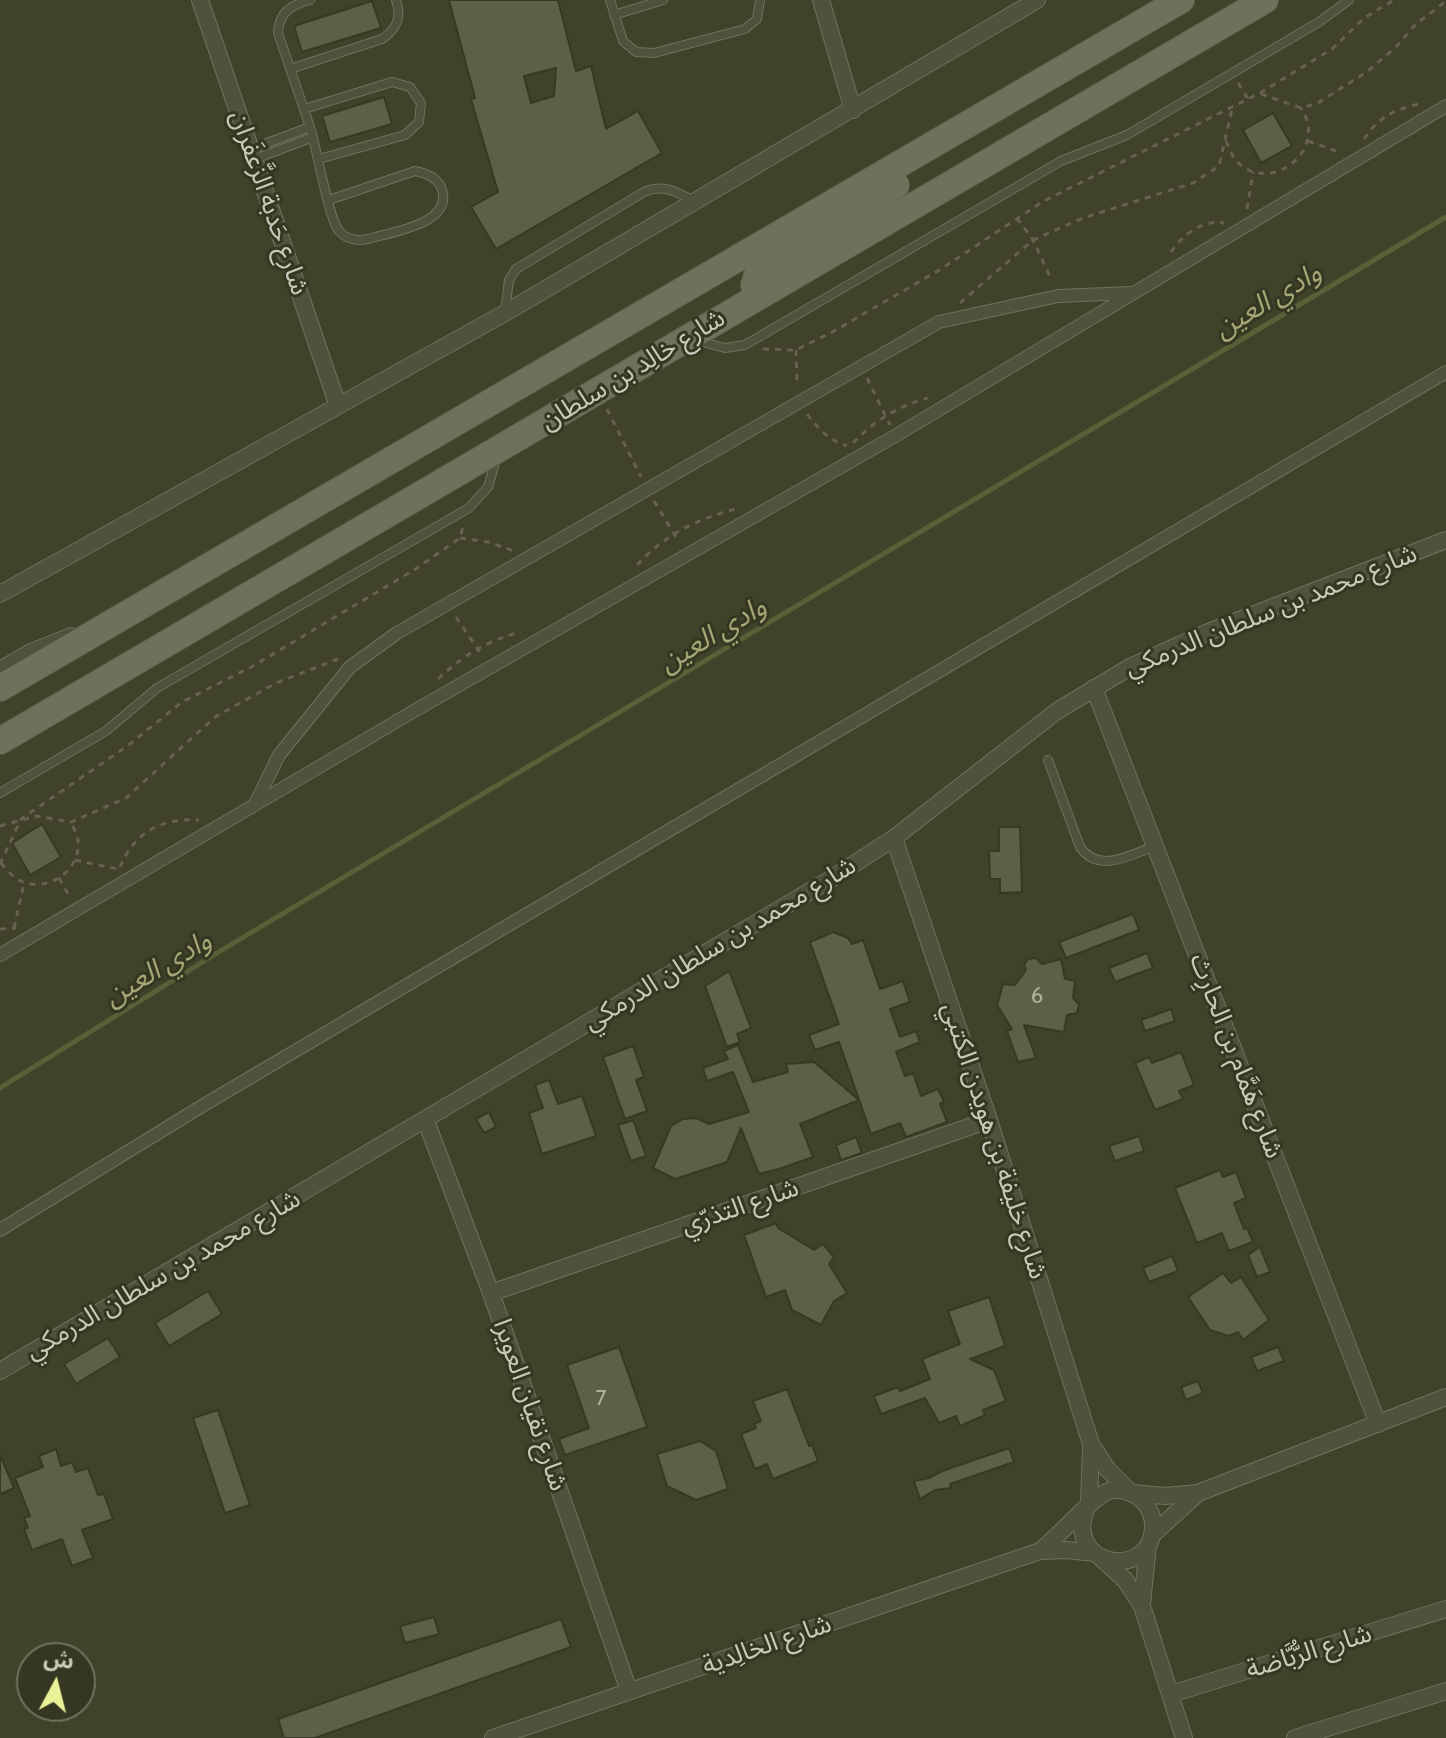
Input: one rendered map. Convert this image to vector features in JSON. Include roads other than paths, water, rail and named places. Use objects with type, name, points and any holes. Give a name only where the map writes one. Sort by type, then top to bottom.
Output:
[{"type":"main road","name":"شارع خالِد بن سلطان","points":[[0,688],[944,138],[1157,9],[1181,0]]},
{"type":"main road","name":"شارع خالِد بن سلطان","points":[[0,741],[1265,0]]},
{"type":"main road","points":[[760,294],[754,285],[757,275],[908,177],[928,159],[944,138]]},
{"type":"street","name":"شارع حَدبة الزَّعفَران","points":[[200,0],[338,406]]},
{"type":"street","points":[[821,0],[853,110]]},
{"type":"street","points":[[0,594],[505,313],[1037,0]]},
{"type":"street","points":[[0,955],[488,668],[895,436],[1446,106]]},
{"type":"street","points":[[255,804],[279,755],[350,667],[397,633],[939,322],[1058,296],[1134,293]]},
{"type":"street","points":[[0,1230],[220,1095],[1446,372]]},
{"type":"street","name":"شارع محمد بن سلطان الدرمكي","points":[[0,1371],[426,1121],[894,838],[1023,735],[1130,667],[1206,633],[1446,540]]},
{"type":"street","points":[[0,670],[48,644],[104,629]]},
{"type":"street","name":"شارع هَمَّام بن الحارِث","points":[[1094,688],[1378,1424]]},
{"type":"street","name":"شارع خليفة بن هويدن الكتبي","points":[[894,838],[989,1120],[1091,1444],[1108,1470],[1131,1493]]},
{"type":"street","name":"شارع التذرّي","points":[[491,1293],[989,1120]]},
{"type":"street","name":"شارع نقيان العويرا","points":[[426,1121],[491,1293],[629,1691]]},
{"type":"street","points":[[1184,1738],[1142,1606],[1125,1580],[1085,1543],[1081,1531],[1088,1505],[1108,1491],[1165,1496],[1198,1493],[1446,1397]]},
{"type":"street","name":"شارع خليفة بن هويدن الكتبي","points":[[1088,1505],[1091,1444]]},
{"type":"street","points":[[1131,1493],[1147,1506],[1153,1525],[1142,1606]]},
{"type":"street","points":[[1098,1556],[1123,1562],[1141,1553],[1150,1540],[1198,1493]]},
{"type":"street","name":"شارع الخالِدية","points":[[1040,1551],[1065,1531],[1088,1505]]},
{"type":"street","name":"شارع الخالِدية","points":[[493,1738],[1040,1551],[1067,1550],[1098,1556]]},
{"type":"street","name":"شارع الرُّبَّاضة","points":[[1171,1694],[1446,1609]]},
{"type":"street","points":[[1295,1738],[1446,1691]]},
{"type":"lane","points":[[310,0],[291,7],[281,18],[279,40],[310,127],[329,200],[337,228],[347,238],[361,240],[424,223],[434,217],[443,199],[435,179],[415,171],[329,200]]},
{"type":"lane","points":[[290,69],[389,34],[398,19],[396,0]]},
{"type":"lane","points":[[610,0],[623,41],[629,48],[645,54],[745,29],[757,19],[760,0]]},
{"type":"lane","points":[[614,15],[663,0]]},
{"type":"lane","points":[[687,338],[725,348],[745,345],[1061,161],[1127,135],[1328,16],[1349,0]]},
{"type":"lane","points":[[304,109],[392,82],[410,87],[421,103],[419,122],[405,135],[319,159]]},
{"type":"lane","points":[[253,154],[310,127]]},
{"type":"lane","points":[[253,154],[313,137]]},
{"type":"lane","points":[[505,313],[509,280],[516,269],[644,192],[668,188],[696,202]]},
{"type":"lane","points":[[0,793],[106,731],[157,688],[469,508],[488,487],[498,451]]},
{"type":"lane","points":[[1048,760],[1080,847],[1088,856],[1108,862],[1155,846]]},
{"type":"waterway","name":"وادي العين","points":[[0,1088],[217,953],[1446,217]]}]
